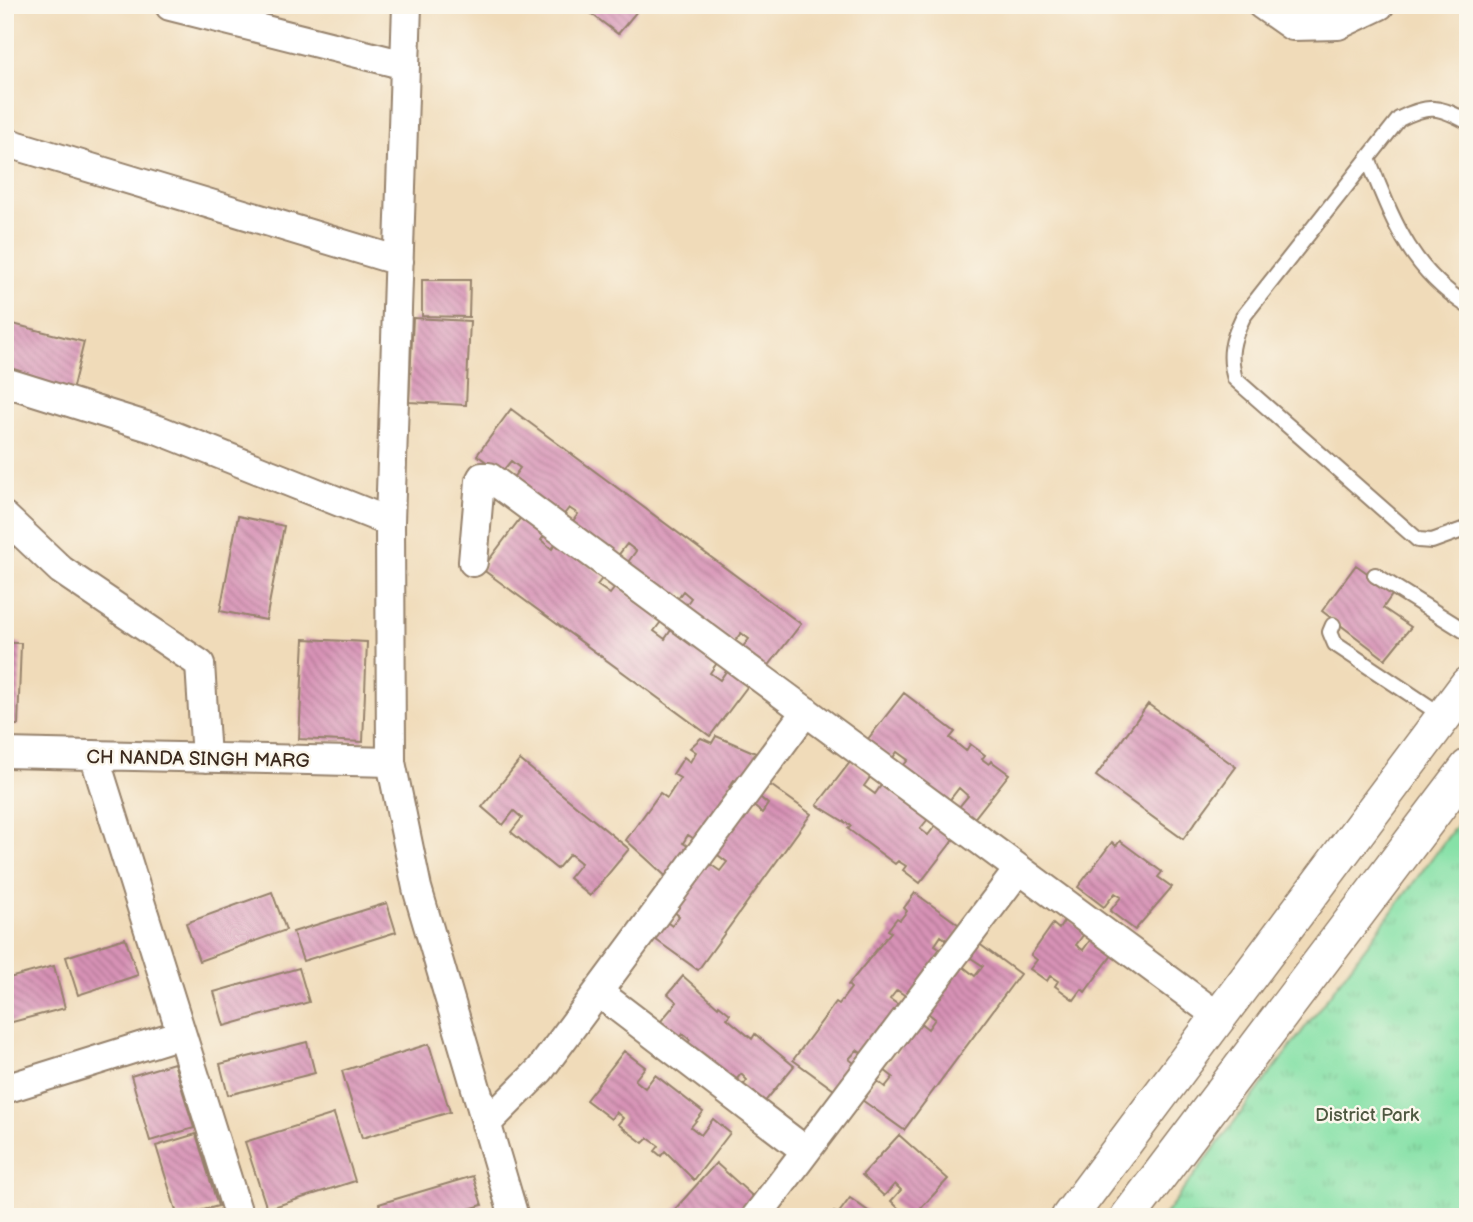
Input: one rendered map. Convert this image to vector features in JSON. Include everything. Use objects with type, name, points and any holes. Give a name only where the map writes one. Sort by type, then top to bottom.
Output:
[{"type":"street","points":[[407,5],[390,522],[391,762],[417,888],[514,1217]]},
{"type":"street","points":[[1262,5],[1293,26],[1338,24],[1380,5]]},
{"type":"street","points":[[170,6],[405,65]]},
{"type":"street","points":[[5,142],[399,261]]},
{"type":"street","points":[[5,382],[159,430],[390,522]]},
{"type":"street","points":[[473,562],[480,481],[482,477],[489,477],[1219,1017]]},
{"type":"street","points":[[5,517],[61,569],[200,664],[206,758]]},
{"type":"street","points":[[1069,1217],[1468,684]]},
{"type":"street","points":[[486,1124],[534,1077],[806,711]]},
{"type":"street","name":"CH NANDA SINGH MARG","points":[[5,753],[391,762]]},
{"type":"street","points":[[94,755],[239,1217]]},
{"type":"street","points":[[1128,1217],[1468,767]]},
{"type":"street","points":[[757,1217],[1019,869]]},
{"type":"street","points":[[598,992],[806,1151]]},
{"type":"street","points":[[5,1089],[181,1034]]},
{"type":"lane","points":[[1468,122],[1446,110],[1431,107],[1399,119],[1244,317],[1233,339],[1229,360],[1235,379],[1418,540],[1432,541],[1468,528]]},
{"type":"lane","points":[[1368,159],[1410,253],[1427,275],[1468,306]]},
{"type":"lane","points":[[1375,575],[1468,633]]},
{"type":"lane","points":[[1333,625],[1330,632],[1335,644],[1444,717]]},
{"type":"green space","name":"District Park","points":[[1468,810],[1468,1217],[1163,1217]]},
{"type":"building","points":[[580,5],[632,5],[638,10],[618,34]]},
{"type":"building","points":[[422,280],[470,280],[469,317],[422,316]]},
{"type":"building","points":[[413,318],[470,321],[466,405],[409,402]]},
{"type":"building","points":[[5,322],[84,342],[71,395],[5,378]]},
{"type":"building","points":[[511,409],[801,624],[763,673],[737,654],[749,639],[741,633],[729,648],[681,612],[691,598],[683,591],[672,606],[623,569],[636,551],[627,544],[613,562],[568,528],[578,514],[569,508],[558,522],[508,485],[520,468],[511,461],[501,473],[477,455]]},
{"type":"building","points":[[238,516],[284,526],[266,620],[220,611]]},
{"type":"building","points":[[522,516],[546,533],[541,540],[552,549],[557,542],[604,576],[597,585],[610,594],[617,585],[663,619],[654,631],[665,639],[673,627],[719,660],[710,673],[720,680],[729,667],[750,683],[710,736],[482,569]]},
{"type":"building","points":[[5,524],[16,531],[7,582],[5,582]]},
{"type":"building","points":[[1356,565],[1394,592],[1383,608],[1411,627],[1385,659],[1322,611]]},
{"type":"building","points":[[304,639],[367,642],[363,742],[299,739]]},
{"type":"building","points":[[5,643],[21,643],[18,725],[5,725]]},
{"type":"building","points":[[904,693],[955,732],[950,738],[966,751],[970,744],[985,755],[982,759],[989,764],[991,761],[1009,774],[969,825],[954,813],[968,796],[959,788],[945,806],[899,771],[908,760],[897,752],[889,763],[864,744]]},
{"type":"building","points":[[1148,704],[1236,767],[1183,839],[1096,776]]},
{"type":"building","points":[[716,736],[758,754],[739,783],[734,780],[729,787],[734,790],[699,842],[688,835],[683,843],[694,850],[672,882],[626,840],[660,793],[667,798],[680,778],[673,774],[684,757],[690,762],[696,752],[690,748],[701,738],[712,743]]},
{"type":"building","points":[[520,760],[629,849],[590,896],[569,878],[581,863],[570,854],[557,869],[511,832],[522,818],[514,811],[503,825],[482,807]]},
{"type":"building","points":[[851,761],[871,776],[864,786],[875,794],[882,784],[928,819],[920,829],[928,835],[936,825],[954,839],[920,883],[903,870],[906,866],[898,861],[895,864],[848,829],[851,826],[817,805]]},
{"type":"building","points":[[765,781],[811,814],[698,970],[652,937],[664,920],[672,926],[679,916],[672,910],[707,862],[720,871],[727,862],[714,852],[750,803],[762,813],[768,804],[756,794]]},
{"type":"building","points":[[1120,841],[1162,872],[1158,877],[1172,887],[1135,930],[1110,911],[1121,897],[1115,893],[1104,907],[1078,887],[1112,842],[1116,846]]},
{"type":"building","points":[[272,892],[286,930],[199,961],[186,923]]},
{"type":"building","points":[[915,893],[962,927],[951,943],[941,936],[935,945],[944,951],[910,999],[897,990],[890,999],[903,1008],[868,1058],[857,1050],[849,1059],[860,1068],[841,1095],[793,1060],[836,1002],[839,1004],[851,988],[848,985],[891,932],[888,930],[897,918],[900,920],[907,911],[904,908]]},
{"type":"building","points":[[387,903],[396,932],[303,961],[293,932]]},
{"type":"building","points":[[1066,918],[1086,931],[1076,945],[1083,950],[1093,936],[1112,955],[1085,992],[1082,989],[1074,1000],[1055,986],[1058,981],[1050,976],[1047,981],[1030,969],[1037,960],[1031,955],[1053,924],[1059,929]]},
{"type":"building","points":[[125,938],[138,975],[78,995],[66,957]]},
{"type":"building","points":[[978,943],[1020,974],[904,1130],[862,1100],[876,1080],[885,1087],[893,1077],[884,1070],[919,1022],[928,1029],[935,1019],[927,1012],[961,965],[975,976],[983,966],[968,956]]},
{"type":"building","points":[[54,966],[65,1008],[5,1024],[5,979]]},
{"type":"building","points":[[299,968],[309,1002],[224,1026],[214,992]]},
{"type":"building","points":[[683,976],[718,1007],[719,1005],[730,1014],[727,1018],[752,1039],[755,1034],[794,1066],[759,1109],[738,1092],[747,1080],[741,1074],[730,1087],[683,1049],[690,1040],[683,1034],[675,1044],[655,1028],[677,1002],[668,994]]},
{"type":"building","points":[[307,1042],[315,1073],[228,1095],[220,1064]]},
{"type":"building","points":[[429,1044],[450,1112],[362,1138],[342,1071]]},
{"type":"building","points":[[624,1051],[645,1067],[635,1080],[645,1088],[655,1075],[703,1112],[691,1127],[701,1135],[713,1119],[730,1133],[694,1180],[665,1151],[661,1156],[655,1151],[659,1146],[648,1138],[643,1143],[618,1124],[623,1118],[616,1112],[611,1119],[586,1100]]},
{"type":"building","points":[[174,1063],[194,1128],[150,1141],[131,1076]]},
{"type":"building","points":[[334,1114],[355,1181],[267,1209],[245,1142]]},
{"type":"building","points":[[196,1134],[218,1206],[178,1217],[156,1146]]},
{"type":"building","points":[[899,1135],[948,1179],[913,1217],[907,1217],[891,1201],[901,1190],[895,1184],[884,1196],[862,1175]]},
{"type":"building","points":[[716,1163],[757,1200],[742,1217],[668,1217]]},
{"type":"building","points":[[473,1176],[482,1205],[443,1217],[383,1217],[379,1204]]},
{"type":"building","points":[[850,1198],[871,1213],[869,1217],[830,1217],[834,1212],[838,1214]]}]
